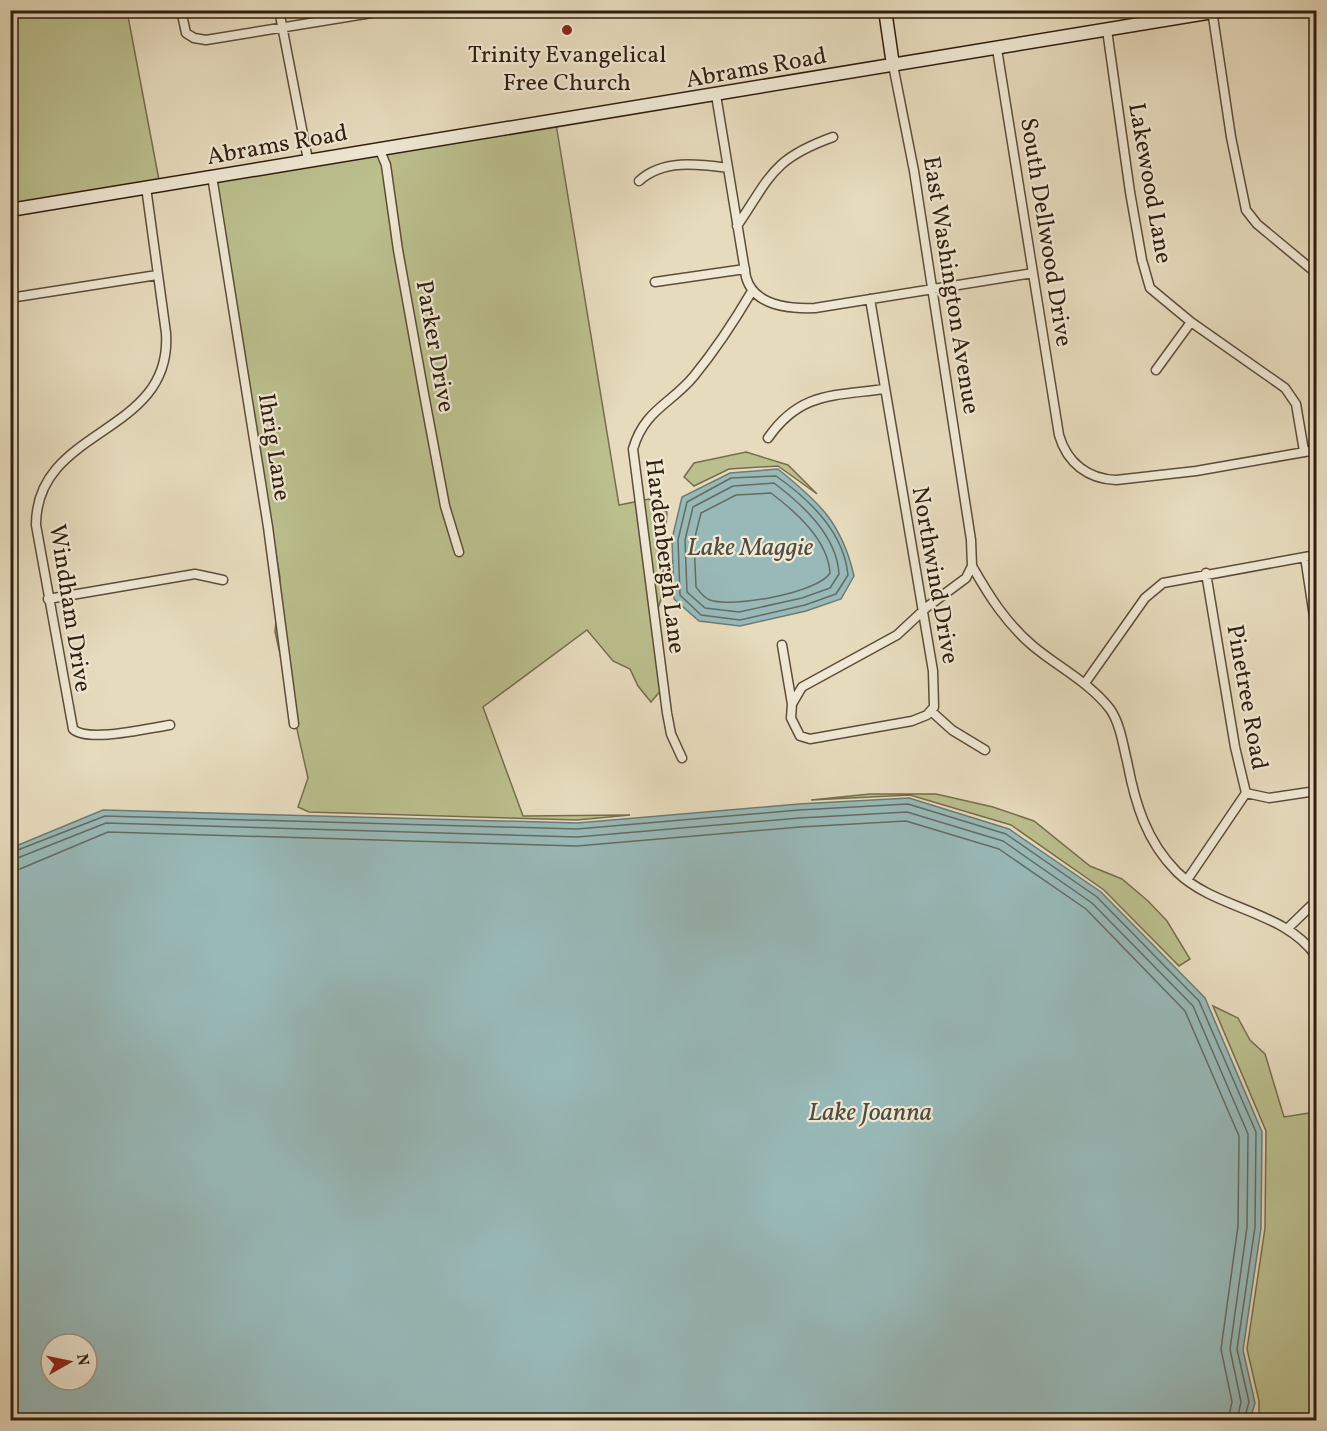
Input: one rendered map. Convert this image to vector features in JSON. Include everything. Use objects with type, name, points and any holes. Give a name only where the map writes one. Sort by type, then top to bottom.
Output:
[{"type":"street","points":[[181,10],[183,27],[188,35],[206,40],[390,10]]},
{"type":"street","points":[[279,10],[308,160]]},
{"type":"street","name":"East Washington Avenue","points":[[885,10],[932,289],[971,540],[972,566]]},
{"type":"street","points":[[1217,11],[1231,137],[1246,210],[1266,232],[1317,273]]},
{"type":"street","name":"Abrams Road","points":[[10,210],[1217,11]]},
{"type":"street","name":"Lakewood Lane","points":[[1107,30],[1130,192],[1147,280],[1155,292],[1191,322],[1285,388],[1296,404],[1304,451]]},
{"type":"street","name":"South Dellwood Drive","points":[[997,49],[1057,422],[1067,454],[1085,472],[1106,480],[1142,478],[1317,450]]},
{"type":"street","points":[[716,95],[745,269],[752,291],[775,304],[799,309],[1033,273]]},
{"type":"street","points":[[737,226],[769,176],[784,161],[808,146],[833,137]]},
{"type":"street","name":"Parker Drive","points":[[379,148],[386,165],[398,250],[445,506],[459,552]]},
{"type":"street","points":[[639,181],[649,173],[669,166],[705,165],[728,168]]},
{"type":"street","name":"Ihrig Lane","points":[[212,176],[268,527],[294,724]]},
{"type":"street","name":"Windham Drive","points":[[146,187],[167,346],[158,382],[141,404],[93,437],[60,465],[40,496],[36,525],[70,722],[74,731],[92,736],[170,725]]},
{"type":"street","points":[[655,282],[745,269]]},
{"type":"street","points":[[10,298],[157,275]]},
{"type":"street","name":"Hardenbergh Lane","points":[[682,758],[671,734],[667,713],[633,449],[646,420],[694,376],[733,324],[752,291]]},
{"type":"street","name":"Northwind Drive","points":[[870,299],[934,677],[935,704],[931,711]]},
{"type":"street","points":[[1156,370],[1191,322]]},
{"type":"street","points":[[768,438],[788,413],[809,401],[884,389]]},
{"type":"street","points":[[1085,683],[1134,612],[1155,587],[1174,579],[1317,555]]},
{"type":"street","points":[[1305,557],[1317,630]]},
{"type":"street","points":[[792,704],[802,687],[897,635],[966,578],[972,566]]},
{"type":"street","points":[[972,566],[986,592],[1014,628],[1052,661],[1085,683],[1110,709],[1116,723],[1139,813],[1146,830],[1169,862],[1187,880],[1287,929],[1306,943],[1317,956]]},
{"type":"street","name":"Pinetree Road","points":[[1206,573],[1235,747],[1246,793],[1269,798],[1317,790]]},
{"type":"street","points":[[48,599],[195,574],[223,580]]},
{"type":"street","points":[[782,645],[792,704],[791,718],[800,736],[810,739],[912,721],[931,711],[952,730],[985,750]]},
{"type":"street","points":[[1187,880],[1246,793]]},
{"type":"street","points":[[1287,929],[1317,901]]},
{"type":"green space","points":[[11,11],[127,11],[159,180],[11,206]]},
{"type":"green space","points":[[556,124],[619,505],[649,499],[667,512],[661,599],[654,621],[667,683],[651,702],[638,686],[630,669],[613,661],[587,630],[483,707],[523,816],[630,815],[577,820],[309,812],[298,807],[308,778],[275,632],[280,577],[212,180]]},
{"type":"green space","points":[[746,452],[788,465],[817,494],[778,466],[729,469],[694,486],[684,477],[694,463]]},
{"type":"green space","points":[[870,794],[936,794],[993,807],[1034,821],[1090,866],[1122,879],[1148,901],[1167,921],[1190,959],[1179,966],[1104,890],[1011,825],[910,795],[811,800]]},
{"type":"green space","points":[[1213,1006],[1238,1018],[1250,1040],[1265,1054],[1284,1117],[1316,1112],[1316,1420],[1259,1420],[1259,1401],[1247,1349],[1265,1228],[1266,1131]]},
{"type":"water","name":"Lake Maggie","points":[[778,469],[817,503],[827,515],[843,542],[854,576],[841,599],[806,611],[740,626],[699,621],[674,599],[672,539],[682,497],[730,473]]},
{"type":"water","name":"Lake Joanna","points":[[909,798],[1009,829],[1101,892],[1205,998],[1262,1132],[1261,1228],[1243,1350],[1255,1403],[1250,1420],[11,1420],[11,848],[103,810],[577,823],[799,804]]},
{"type":"place","name":"Trinity Evangelical Free Church","points":[[567,30]]}]
